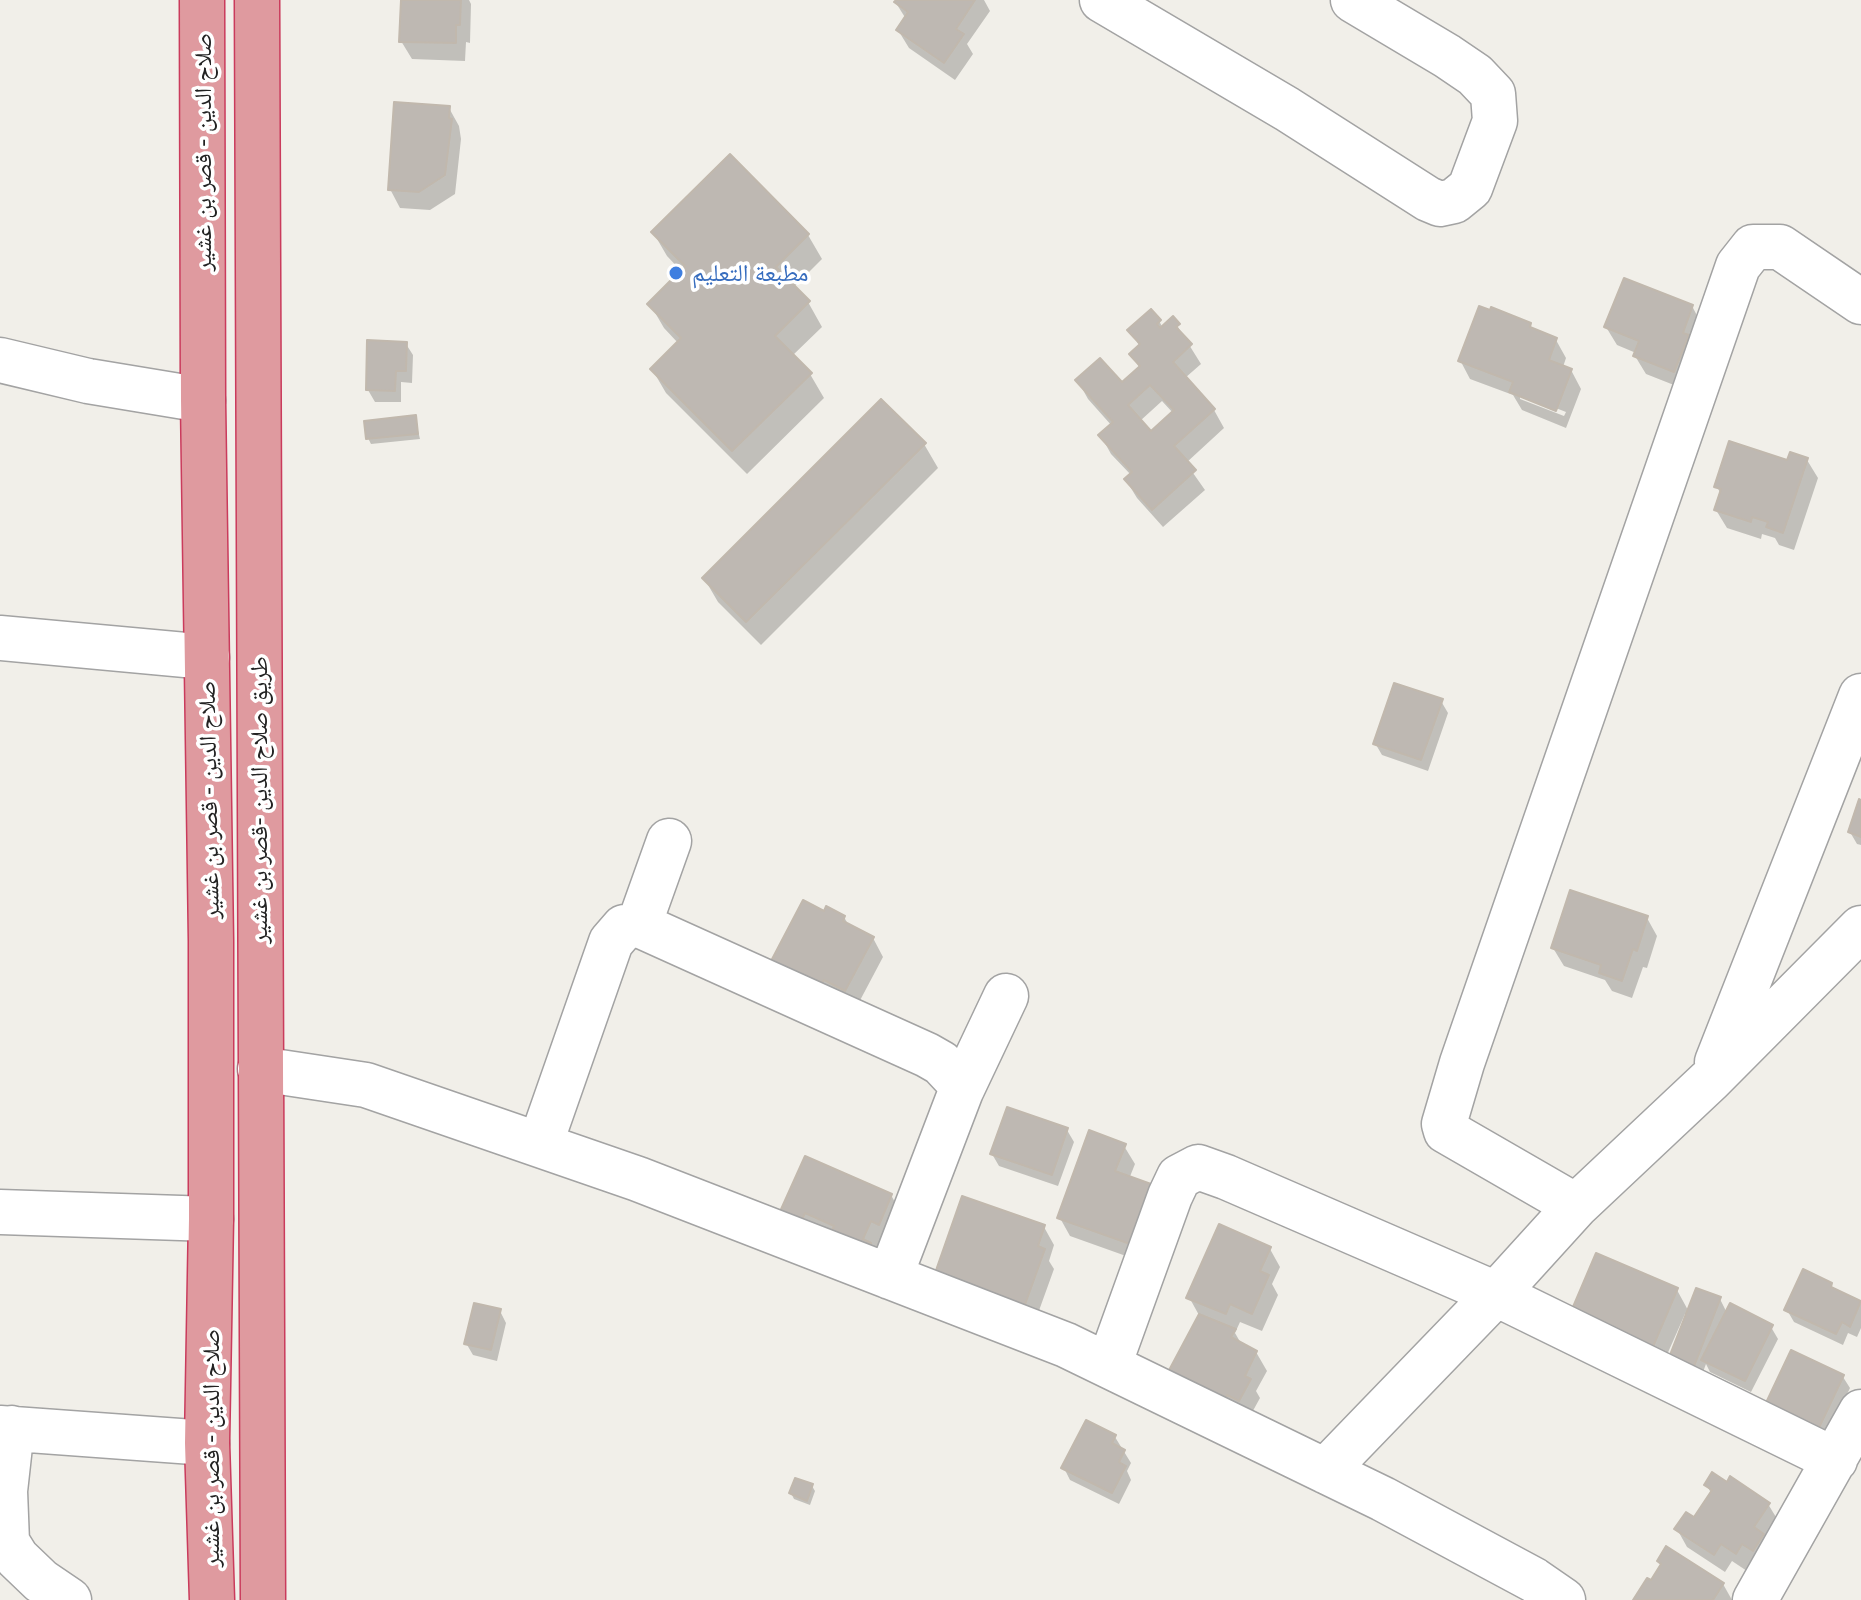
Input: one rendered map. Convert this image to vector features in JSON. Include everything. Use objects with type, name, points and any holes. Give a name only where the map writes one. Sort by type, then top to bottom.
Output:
[{"type":"highway","name":"صلاح الدين - قصر بن غشير","points":[[202,0],[211,1219],[207,1443],[212,1600]]},
{"type":"highway","name":"طريق صلاح الدين -قصر بن غشير","points":[[257,0],[263,1600]]},
{"type":"street","points":[[1102,0],[1287,109],[1428,199],[1440,204],[1454,201],[1470,188],[1495,121],[1493,94],[1475,75],[1447,56],[1353,0]]},
{"type":"street","points":[[1576,1206],[1446,1131],[1444,1124],[1458,1076],[1738,266],[1753,247],[1780,247],[1861,302]]},
{"type":"street","points":[[0,360],[88,381],[203,400]]},
{"type":"street","points":[[0,638],[207,657]]},
{"type":"street","points":[[1710,1080],[1853,742],[1861,696]]},
{"type":"street","points":[[639,925],[669,841]]},
{"type":"street","points":[[540,1145],[611,942],[624,927],[639,925],[927,1055],[941,1063],[956,1079],[961,1091]]},
{"type":"street","points":[[1325,1471],[1496,1294],[1576,1206],[1710,1080],[1861,928]]},
{"type":"street","points":[[890,1277],[961,1091],[1006,996]]},
{"type":"street","points":[[260,1069],[366,1085],[638,1179],[1066,1345],[1325,1471],[1521,1573],[1563,1600]]},
{"type":"street","points":[[1109,1365],[1174,1186],[1179,1177],[1198,1167],[1496,1294],[1835,1460]]},
{"type":"street","points":[[0,1212],[211,1219]]},
{"type":"street","points":[[1755,1600],[1861,1412]]},
{"type":"street","points":[[69,1600],[41,1581],[17,1558],[7,1542],[6,1428],[207,1443]]},
{"type":"building","points":[[401,0],[461,0],[456,43],[399,42]]},
{"type":"building","points":[[975,0],[956,29],[964,34],[944,63],[896,30],[908,12],[894,2]]},
{"type":"building","points":[[394,102],[450,106],[449,118],[452,119],[445,175],[419,192],[388,190]]},
{"type":"building","points":[[730,154],[809,234],[776,267],[810,301],[775,336],[812,373],[732,451],[650,369],[681,338],[647,304],[685,266],[651,232]]},
{"type":"building","points":[[1624,278],[1693,305],[1683,333],[1689,335],[1674,372],[1633,356],[1639,341],[1604,327]]},
{"type":"building","points":[[1479,306],[1490,310],[1491,307],[1531,323],[1530,327],[1557,338],[1549,360],[1572,369],[1556,411],[1509,392],[1513,382],[1458,361]]},
{"type":"building","points":[[1151,309],[1161,320],[1157,324],[1160,328],[1173,316],[1180,324],[1176,327],[1192,344],[1173,362],[1215,409],[1174,446],[1196,470],[1152,510],[1124,479],[1132,472],[1098,435],[1113,422],[1075,380],[1100,358],[1122,382],[1140,366],[1129,354],[1140,344],[1127,330]],"holes":[[[1150,385],[1174,410],[1151,431],[1128,405]]]},
{"type":"building","points":[[367,340],[407,342],[406,371],[396,371],[395,391],[366,390]]},
{"type":"building","points":[[881,399],[926,443],[746,622],[702,578]]},
{"type":"building","points":[[416,415],[418,434],[366,439],[364,421]]},
{"type":"building","points":[[1729,441],[1787,460],[1790,452],[1808,458],[1783,533],[1766,527],[1768,522],[1752,517],[1751,522],[1714,510],[1721,489],[1714,487]]},
{"type":"building","points":[[1394,683],[1443,699],[1421,760],[1373,744]]},
{"type":"building","points":[[1861,800],[1861,837],[1848,832]]},
{"type":"building","points":[[1570,890],[1648,916],[1637,951],[1633,949],[1622,981],[1599,973],[1601,965],[1551,948]]},
{"type":"building","points":[[803,900],[824,911],[826,906],[845,916],[843,921],[874,937],[845,991],[824,980],[819,988],[770,963]]},
{"type":"building","points":[[1007,1107],[1068,1128],[1052,1175],[990,1154]]},
{"type":"building","points":[[1089,1130],[1126,1144],[1115,1171],[1151,1184],[1130,1244],[1057,1218]]},
{"type":"building","points":[[805,1156],[892,1194],[879,1225],[871,1221],[863,1239],[871,1243],[866,1254],[828,1238],[834,1226],[805,1213],[799,1226],[778,1216]]},
{"type":"building","points":[[962,1196],[1045,1225],[1038,1246],[1045,1249],[1022,1313],[934,1276]]},
{"type":"building","points":[[1219,1224],[1271,1247],[1260,1271],[1269,1275],[1252,1314],[1230,1304],[1226,1314],[1186,1298]]},
{"type":"building","points":[[1596,1253],[1678,1288],[1652,1349],[1570,1314]]},
{"type":"building","points":[[1803,1269],[1861,1301],[1850,1327],[1842,1322],[1836,1334],[1784,1310]]},
{"type":"building","points":[[1696,1288],[1721,1297],[1693,1369],[1668,1360]]},
{"type":"building","points":[[474,1303],[501,1309],[491,1350],[464,1344]]},
{"type":"building","points":[[1730,1303],[1773,1325],[1745,1381],[1701,1360]]},
{"type":"building","points":[[1199,1314],[1236,1329],[1231,1337],[1257,1351],[1245,1376],[1251,1379],[1239,1401],[1227,1395],[1223,1403],[1167,1374]]},
{"type":"building","points":[[1791,1350],[1844,1375],[1817,1432],[1764,1407]]},
{"type":"building","points":[[1086,1420],[1116,1435],[1112,1443],[1125,1450],[1119,1462],[1126,1466],[1112,1493],[1061,1468]]},
{"type":"building","points":[[1712,1472],[1727,1482],[1730,1476],[1770,1503],[1754,1527],[1764,1534],[1753,1551],[1742,1544],[1736,1554],[1721,1544],[1714,1555],[1674,1529],[1686,1512],[1694,1517],[1712,1490],[1704,1485]]},
{"type":"building","points":[[795,1478],[813,1484],[807,1501],[789,1493]]},
{"type":"building","points":[[1666,1546],[1724,1583],[1713,1600],[1633,1600],[1647,1578],[1651,1580],[1661,1564],[1657,1561]]},
{"type":"place","name":"مطبعة التعليم","points":[[676,273]]}]
